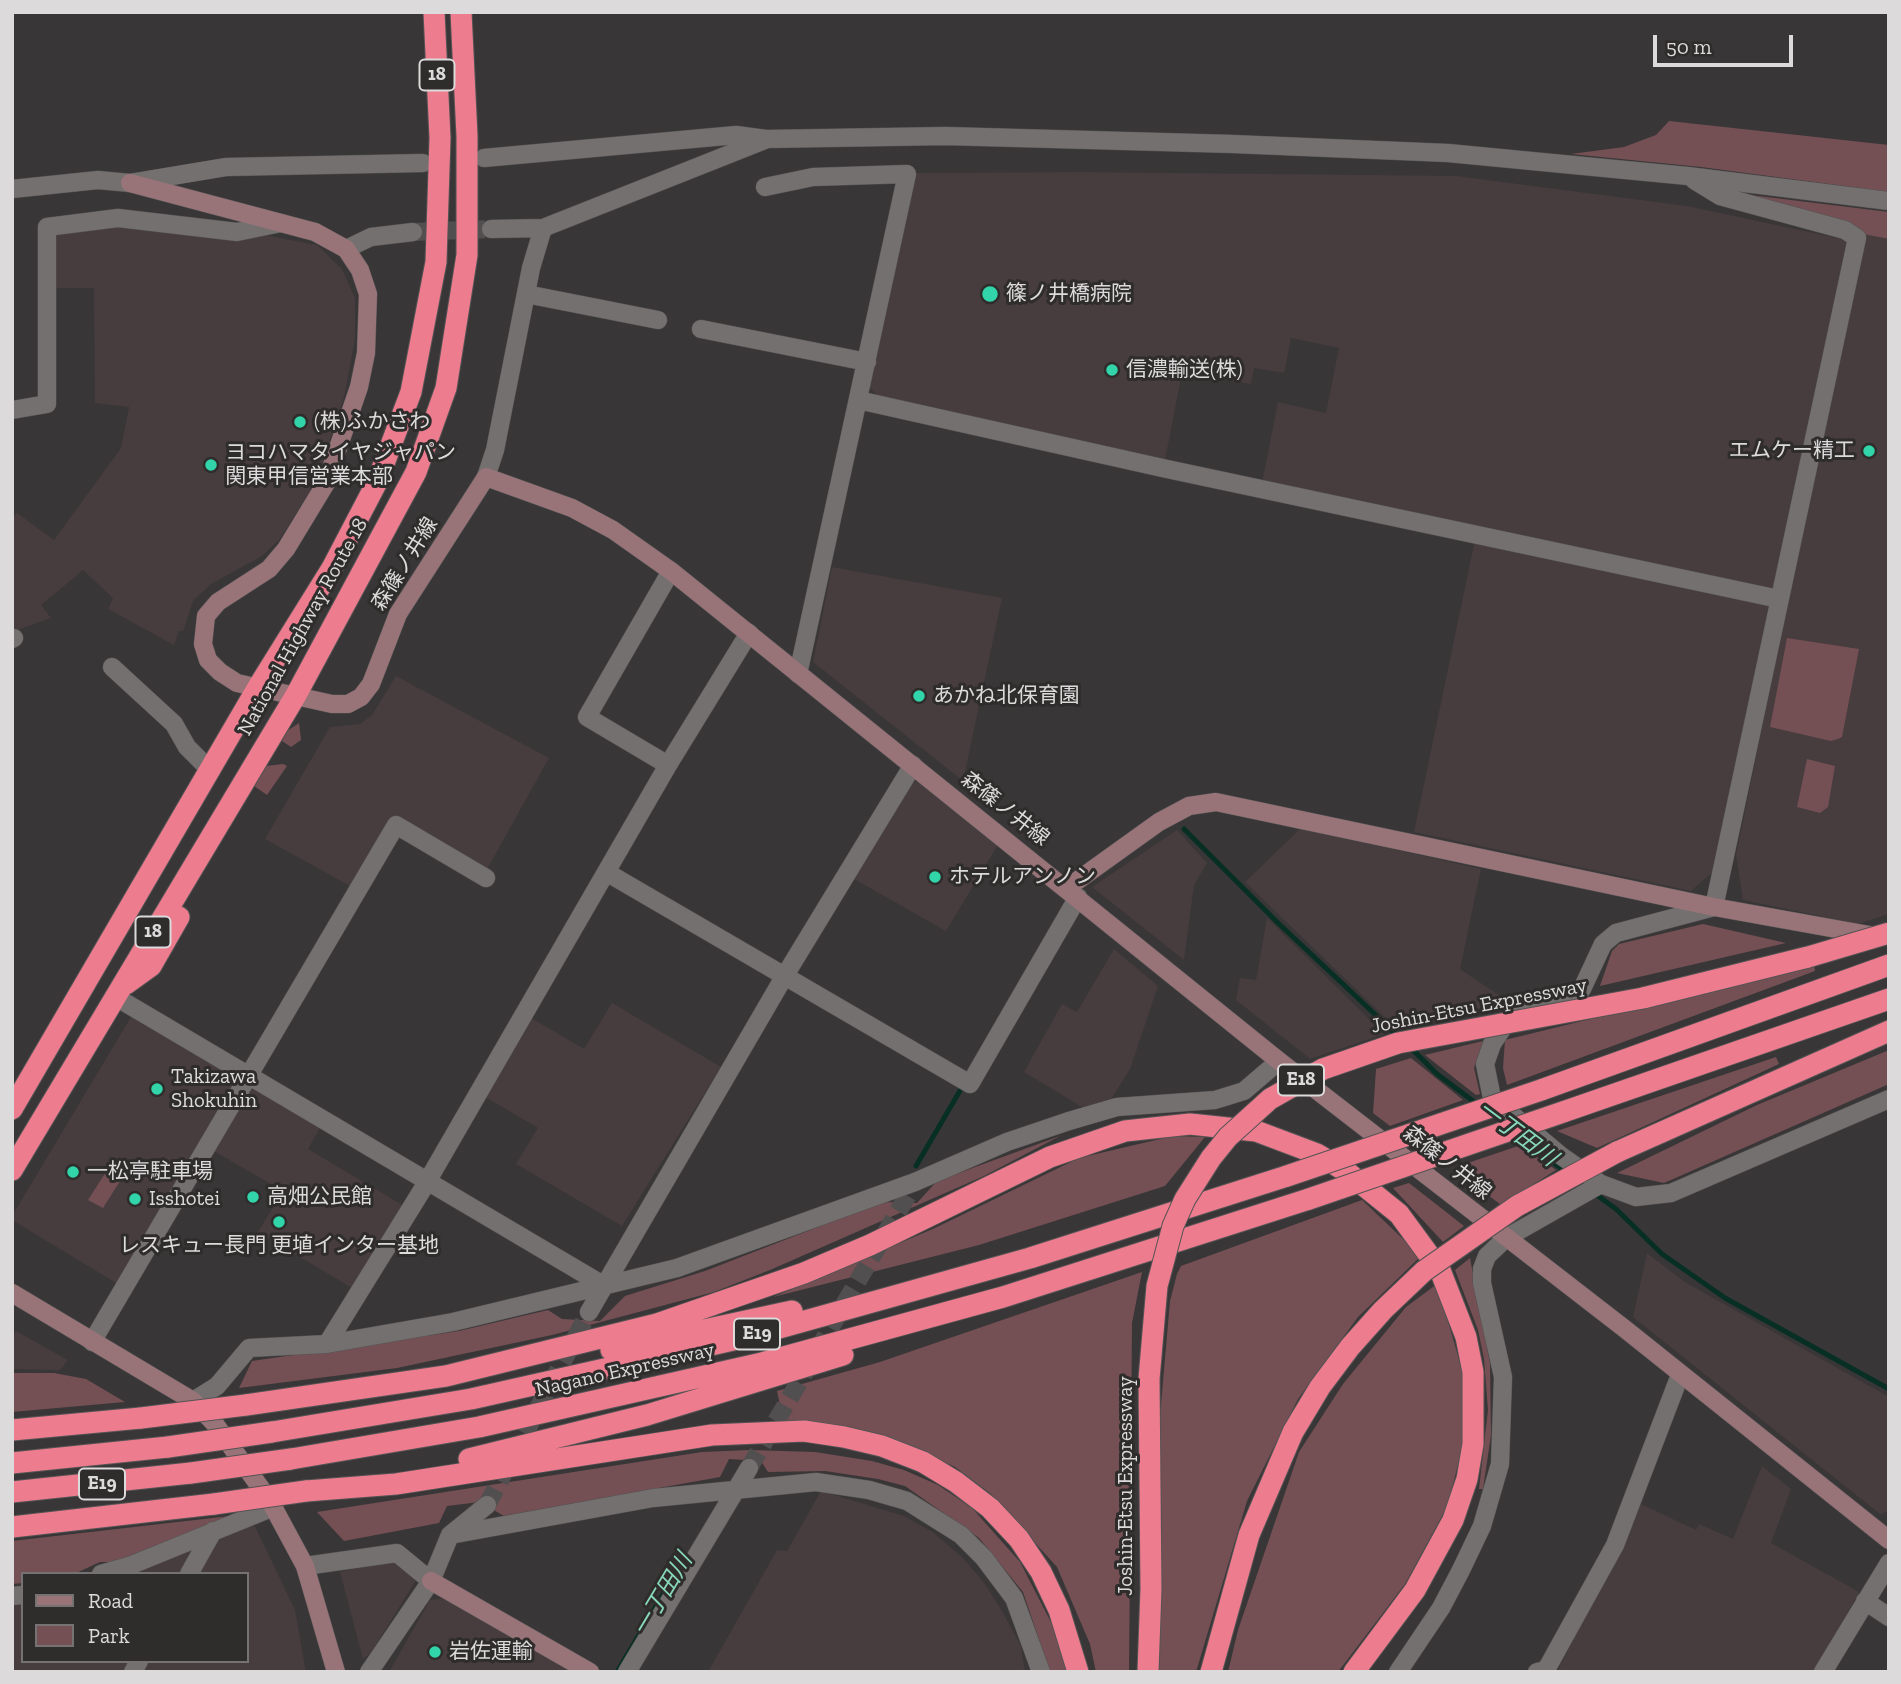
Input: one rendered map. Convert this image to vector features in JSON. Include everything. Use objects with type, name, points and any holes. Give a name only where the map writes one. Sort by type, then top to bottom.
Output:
[{"type":"highway","name":"National Highway Route 18","points":[[12,1109],[258,687],[332,568],[366,503],[411,392],[436,262],[440,138],[434,12]]},
{"type":"highway","name":"National Highway Route 18","points":[[12,1170],[296,695],[416,472],[446,388],[467,255],[467,136],[461,12]]},
{"type":"highway","name":"Joshin-Etsu Expressway","points":[[1148,1672],[1151,1589],[1149,1379],[1157,1286],[1173,1226],[1185,1199],[1228,1137],[1270,1099],[1322,1069],[1398,1043],[1643,998],[1889,936]]},
{"type":"highway","points":[[12,1081],[79,971],[100,960]]},
{"type":"highway","points":[[12,1430],[246,1405],[446,1376],[568,1357],[735,1324],[910,1280],[1287,1176],[1541,1090],[1889,965]]},
{"type":"highway","name":"Nagano Expressway","points":[[12,1492],[191,1473],[479,1427],[588,1405],[762,1363],[1003,1297],[1234,1224],[1889,999]]},
{"type":"highway","points":[[1210,1672],[1249,1535],[1293,1432],[1320,1387],[1382,1310],[1424,1271],[1517,1206],[1617,1152],[1889,1031]]},
{"type":"highway","points":[[446,1376],[584,1344],[730,1301],[870,1245],[1013,1173],[1089,1141],[1156,1125],[1213,1125],[1256,1131],[1317,1154],[1347,1172],[1399,1214],[1440,1270],[1458,1314],[1473,1371],[1473,1444],[1467,1479],[1453,1520],[1415,1590],[1354,1672]]},
{"type":"highway","name":"Nagano Expressway","points":[[12,1463],[168,1447],[471,1399],[751,1336],[954,1281],[1287,1176]]},
{"type":"highway","points":[[12,1527],[306,1491],[488,1455],[647,1415],[819,1363],[1003,1297]]},
{"type":"highway","points":[[306,1491],[396,1484],[712,1435],[804,1431],[844,1437],[882,1446],[923,1462],[957,1482],[990,1508],[1019,1539],[1041,1572],[1059,1610],[1078,1672]]},
{"type":"street","points":[[484,158],[736,135],[766,139],[946,136],[1233,144],[1448,153],[1688,176],[1889,201]]},
{"type":"street","points":[[491,229],[543,228],[766,139]]},
{"type":"street","points":[[130,183],[226,167],[423,163]]},
{"type":"street","points":[[765,187],[813,177],[907,174],[798,674]]},
{"type":"street","points":[[1688,176],[1720,196],[1845,230],[1857,238],[1714,907]]},
{"type":"street","points":[[12,189],[98,180],[130,183],[315,233],[346,249],[371,237],[413,232]]},
{"type":"street","points":[[12,410],[47,404],[47,227],[118,218],[237,233],[281,223]]},
{"type":"street","points":[[486,477],[543,228]]},
{"type":"street","name":"森篠ノ井線","points":[[346,249],[360,270],[368,294],[369,318],[366,353],[349,424],[326,483],[286,549],[269,569],[218,602],[206,616],[202,629],[203,644],[208,660],[220,673],[237,683],[332,704],[348,704],[361,697],[371,684],[398,614],[486,477],[572,508],[613,530],[671,571],[1279,1061],[1889,1540]]},
{"type":"street","points":[[526,294],[658,320]]},
{"type":"street","points":[[701,329],[867,362]]},
{"type":"street","points":[[858,400],[1167,469],[1779,599]]},
{"type":"street","points":[[668,765],[587,717],[671,571]]},
{"type":"street","points":[[327,1344],[424,1187],[668,765],[749,633]]},
{"type":"street","points":[[112,667],[174,724],[187,747],[211,771]]},
{"type":"street","points":[[589,1312],[784,977],[913,765]]},
{"type":"street","points":[[606,872],[970,1084],[1072,893],[1159,822],[1189,806],[1216,802],[1714,907],[1889,936]]},
{"type":"street","points":[[92,1342],[110,1316],[248,1074],[396,825],[486,878]]},
{"type":"street","points":[[1714,907],[1616,933],[1603,944],[1582,989],[1515,1010],[1492,1044],[1485,1064],[1492,1098],[1560,1155],[1594,1189],[1636,1198],[1671,1193],[1889,1099]]},
{"type":"street","points":[[116,992],[248,1074],[603,1285]]},
{"type":"street","points":[[193,1401],[217,1386],[249,1348],[327,1344],[453,1322],[677,1268],[912,1188],[1007,1142],[1117,1107],[1215,1100],[1244,1091],[1279,1061]]},
{"type":"street","points":[[1398,1672],[1441,1608],[1461,1570],[1482,1525],[1500,1464],[1503,1377],[1482,1283],[1482,1269],[1487,1256],[1506,1238],[1594,1189]]},
{"type":"street","points":[[12,1293],[193,1401],[215,1424],[274,1507],[304,1566],[336,1672]]},
{"type":"street","points":[[1537,1672],[1546,1670],[1615,1545],[1680,1375]]},
{"type":"street","points":[[626,1672],[749,1468]]},
{"type":"street","points":[[450,1535],[653,1498],[816,1482],[869,1490],[907,1501],[961,1535],[984,1558],[1014,1598],[1031,1637],[1041,1672]]},
{"type":"street","points":[[369,1672],[431,1581],[450,1535],[487,1505]]},
{"type":"street","points":[[108,1572],[274,1507]]},
{"type":"street","points":[[190,1572],[213,1531]]},
{"type":"street","points":[[304,1566],[397,1553],[431,1581],[590,1672]]},
{"type":"street","points":[[1822,1672],[1889,1563]]},
{"type":"street","points":[[1865,1601],[1889,1617]]},
{"type":"shaded area","points":[[915,173],[1456,176],[1687,206],[1847,240],[1715,870],[1691,891],[1414,832],[1477,530],[1262,483],[1278,402],[1326,413],[1339,348],[1291,338],[1284,373],[1254,368],[1251,384],[1182,373],[1165,460],[881,399],[868,386]]},
{"type":"shaded area","points":[[116,225],[259,234],[317,245],[342,269],[355,298],[355,339],[344,397],[322,464],[308,495],[279,540],[262,556],[211,584],[193,601],[183,631],[179,631],[174,645],[108,609],[113,598],[83,570],[41,605],[51,618],[12,632],[12,518],[17,513],[54,540],[121,448],[129,407],[95,403],[94,288],[54,288],[54,234]]},
{"type":"shaded area","points":[[1863,234],[1889,239],[1889,914],[1858,924],[1743,900],[1736,855]]},
{"type":"shaded area","name":"あかね北保育園","points":[[832,567],[1002,598],[963,781],[813,662]]},
{"type":"shaded area","points":[[396,676],[549,758],[486,871],[394,819],[352,887],[265,839],[330,727],[360,724],[372,715]]},
{"type":"shaded area","name":"ホテルアンノン","points":[[912,782],[922,782],[999,843],[946,931],[854,879]]},
{"type":"shaded area","points":[[1301,828],[1481,869],[1460,969],[1500,996],[1494,1009],[1397,1029],[1245,882]]},
{"type":"shaded area","points":[[1177,830],[1207,863],[1194,885],[1184,960],[1092,887]]},
{"type":"shaded area","points":[[1267,918],[1384,1034],[1310,1059],[1236,1000],[1240,978],[1256,980]]},
{"type":"shaded area","points":[[1114,949],[1158,986],[1130,1069],[1110,1101],[1082,1107],[1024,1072],[1062,1004],[1077,1012]]},
{"type":"shaded area","points":[[612,1003],[721,1067],[622,1226],[516,1164],[538,1128],[480,1094],[528,1016],[584,1049]]},
{"type":"shaded area","points":[[131,1017],[141,1018],[239,1078],[121,1286],[12,1220],[12,1216]]},
{"type":"shaded area","points":[[249,1084],[321,1126],[308,1149],[404,1206],[352,1288],[258,1232],[283,1191],[212,1150]]},
{"type":"shaded area","points":[[1647,1253],[1685,1282],[1889,1397],[1889,1511],[1880,1514],[1633,1317]]},
{"type":"shaded area","points":[[16,1331],[68,1360],[60,1370],[12,1369],[12,1337]]},
{"type":"shaded area","points":[[1762,1466],[1791,1489],[1771,1543],[1859,1592],[1815,1672],[1557,1672],[1641,1504],[1696,1530],[1699,1524],[1733,1539]]},
{"type":"shaded area","points":[[821,1491],[904,1516],[933,1532],[963,1558],[983,1581],[1002,1611],[1021,1646],[1025,1672],[708,1672],[777,1550],[787,1551]]},
{"type":"shaded area","points":[[253,1522],[295,1610],[306,1672],[12,1672],[12,1603],[21,1602],[21,1663],[248,1663],[248,1572],[137,1572],[189,1552]]},
{"type":"shaded area","points":[[394,1560],[418,1577],[371,1653],[363,1659],[340,1572]]},
{"type":"shaded area","points":[[446,1598],[573,1672],[389,1672],[430,1600]]},
{"type":"green space","points":[[1669,121],[1889,145],[1889,192],[1701,167],[1571,154],[1624,147],[1656,135]]},
{"type":"green space","points":[[1734,193],[1889,212],[1889,239],[1863,234]]},
{"type":"green space","points":[[1787,638],[1859,649],[1842,737],[1831,741],[1770,727]]},
{"type":"green space","points":[[299,723],[301,740],[291,747],[282,741],[287,731]]},
{"type":"green space","points":[[1807,759],[1835,766],[1828,807],[1820,813],[1797,807]]},
{"type":"green space","points":[[266,766],[287,766],[267,795],[254,786]]},
{"type":"green space","points":[[1703,924],[1786,943],[1600,986],[1612,951],[1619,944]]},
{"type":"green space","points":[[1814,964],[1815,971],[1507,1085],[1503,1068],[1505,1040]]},
{"type":"green space","points":[[1483,1041],[1474,1068],[1480,1094],[1476,1095],[1425,1055]]},
{"type":"green space","points":[[1889,1050],[1889,1084],[1664,1183],[1617,1173],[1757,1105]]},
{"type":"green space","points":[[1776,1057],[1779,1064],[1597,1148],[1557,1131]]},
{"type":"green space","points":[[1411,1058],[1463,1100],[1390,1126],[1373,1113],[1376,1069]]},
{"type":"green space","points":[[1060,1136],[984,1176],[714,1292],[552,1335],[397,1368],[239,1388],[252,1361],[459,1331],[548,1310],[562,1319],[600,1321],[625,1296],[705,1271],[882,1202],[917,1203],[937,1181]]},
{"type":"green space","points":[[1173,1136],[1205,1137],[1165,1186],[979,1245],[773,1297],[935,1228],[1079,1158]]},
{"type":"green space","points":[[1521,1145],[1556,1170],[1501,1205],[1453,1168]]},
{"type":"green space","points":[[106,1172],[120,1181],[103,1208],[88,1200]]},
{"type":"green space","points":[[1409,1183],[1464,1226],[1443,1242],[1393,1188]]},
{"type":"green space","points":[[1362,1200],[1421,1256],[1358,1317],[1298,1399],[1247,1501],[1196,1672],[1158,1672],[1162,1574],[1158,1439],[1170,1301],[1177,1274],[1181,1266]]},
{"type":"green space","points":[[1470,1258],[1490,1363],[1491,1435],[1483,1489],[1479,1489],[1488,1410],[1484,1359],[1478,1330],[1455,1270]]},
{"type":"green space","points":[[1142,1272],[1132,1323],[1129,1672],[1096,1672],[1090,1644],[1057,1567],[991,1494],[955,1467],[893,1439],[846,1429],[784,1424],[777,1391],[880,1362]]},
{"type":"green space","points":[[1437,1284],[1466,1383],[1463,1446],[1447,1507],[1405,1584],[1338,1672],[1228,1672],[1238,1630],[1299,1452],[1343,1384],[1406,1307]]},
{"type":"green space","points":[[12,1373],[54,1373],[86,1379],[125,1402],[12,1412]]},
{"type":"green space","points":[[702,1452],[815,1452],[872,1461],[904,1470],[938,1485],[972,1508],[1020,1562],[1055,1630],[1067,1672],[1050,1672],[1023,1592],[979,1538],[905,1486],[878,1479],[825,1471],[768,1472],[761,1461],[729,1459],[720,1477],[504,1516],[480,1502],[447,1506],[439,1523],[344,1541],[317,1512]]},
{"type":"green space","points":[[230,1516],[115,1562],[100,1562],[78,1572],[21,1572],[21,1583],[12,1584],[12,1541]]},
{"type":"waterway","name":"一丁田川","points":[[1184,829],[1277,922],[1398,1036]]},
{"type":"waterway","name":"一丁田川","points":[[1410,1047],[1437,1074],[1477,1104]]},
{"type":"waterway","name":"一丁田川","points":[[916,1166],[961,1089]]},
{"type":"waterway","name":"一丁田川","points":[[1516,1134],[1566,1172]]},
{"type":"waterway","name":"一丁田川","points":[[1594,1193],[1616,1209],[1662,1254],[1725,1298],[1889,1389]]},
{"type":"waterway","name":"一丁田川","points":[[617,1672],[685,1557]]},
{"type":"tunnel","points":[[413,232],[491,229]]},
{"type":"tunnel","points":[[749,1468],[909,1193]]},
{"type":"tunnel","points":[[487,1505],[589,1312]]},
{"type":"place","name":"篠ノ井橋病院","points":[[990,294]]},
{"type":"place","name":"信濃輸送(株)","points":[[1112,370]]},
{"type":"place","name":"(株)ふかさわ","points":[[300,422]]},
{"type":"place","name":"エムケー精工","points":[[1869,451]]},
{"type":"place","name":"ヨコハマタイヤジャパン 関東甲信営業本部","points":[[211,465]]},
{"type":"place","name":"あかね北保育園","points":[[919,696]]},
{"type":"place","name":"ホテルアンノン","points":[[935,877]]},
{"type":"place","name":"Takizawa Shokuhin","points":[[157,1089]]},
{"type":"place","name":"一松亭駐車場","points":[[73,1172]]},
{"type":"place","name":"高畑公民館","points":[[253,1197]]},
{"type":"place","name":"Isshotei","points":[[135,1199]]},
{"type":"place","name":"レスキュー長門 更埴インター基地","points":[[279,1222]]},
{"type":"place","name":"岩佐運輸","points":[[435,1652]]}]
